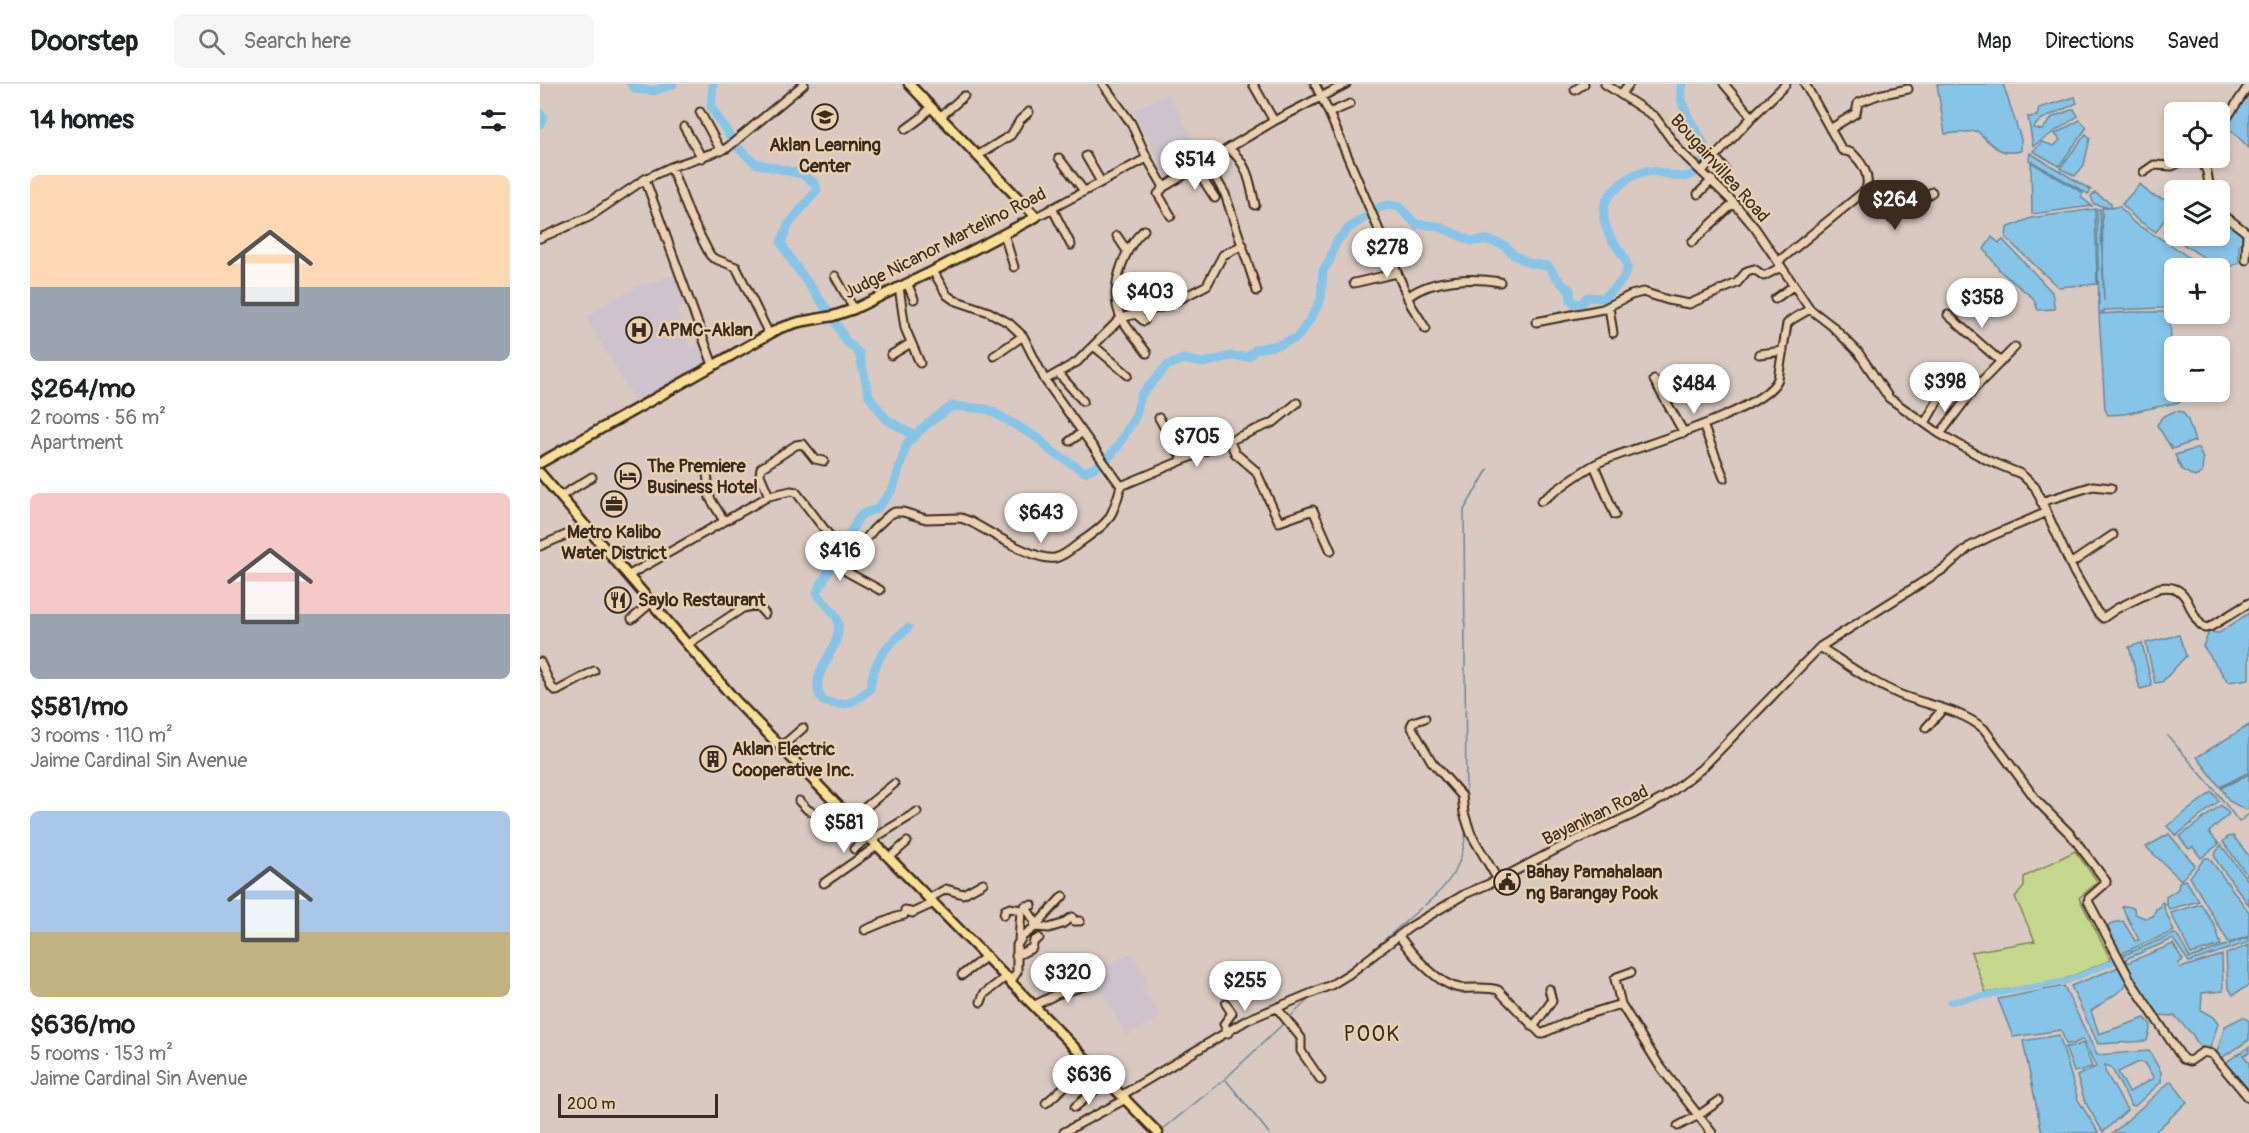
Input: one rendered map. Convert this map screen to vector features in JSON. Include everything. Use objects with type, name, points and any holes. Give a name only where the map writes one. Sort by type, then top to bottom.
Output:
[{"type":"main road","points":[[909,84],[1036,217]]},
{"type":"main road","name":"Judge Nicanor Martelino Road","points":[[540,463],[769,334],[790,324],[833,316],[854,309],[1036,217]]},
{"type":"main road","points":[[540,473],[736,701],[1035,1005],[1156,1132]]},
{"type":"street","points":[[540,238],[590,217],[645,179],[671,167],[721,151],[804,84]]},
{"type":"street","points":[[1103,84],[1131,123],[1147,158],[1164,187]]},
{"type":"street","points":[[1253,84],[1274,121]]},
{"type":"street","points":[[1315,84],[1408,299],[1426,329]]},
{"type":"street","points":[[1171,216],[1158,194],[1164,187],[1208,163],[1274,121],[1346,84]]},
{"type":"street","points":[[1575,90],[1584,84]]},
{"type":"street","name":"Bougainvillea Road","points":[[1605,84],[1655,117],[1679,150],[1734,203],[1780,264],[1810,309],[1832,326],[1858,352],[1889,398],[1940,434],[1987,460],[2022,474],[2035,487],[2070,564],[2097,612],[2103,618],[2116,609],[2159,588],[2166,587],[2173,588],[2187,598],[2199,624],[2205,628],[2249,603]]},
{"type":"street","points":[[1621,94],[1629,84]]},
{"type":"street","points":[[1724,84],[1752,117]]},
{"type":"street","points":[[1701,170],[1786,84]]},
{"type":"street","points":[[1536,322],[1576,316],[1609,307],[1631,295],[1643,292],[1689,304],[1737,283],[1747,271],[1754,269],[1764,276],[1866,190],[1868,176],[1854,154],[1843,152],[1805,84]]},
{"type":"street","points":[[2230,114],[2249,86]]},
{"type":"street","points":[[1830,129],[1856,113],[1858,103],[1878,95],[1908,89]]},
{"type":"street","points":[[940,117],[964,96]]},
{"type":"street","points":[[1329,113],[1350,104]]},
{"type":"street","points":[[906,129],[931,107]]},
{"type":"street","points":[[700,112],[721,151]]},
{"type":"street","points":[[977,156],[1011,135],[1020,120],[1029,112]]},
{"type":"street","points":[[684,127],[702,158]]},
{"type":"street","points":[[1229,149],[1241,159],[1245,166],[1255,205]]},
{"type":"street","points":[[1086,156],[1101,182]]},
{"type":"street","points":[[1715,157],[1725,169]]},
{"type":"street","points":[[1059,158],[1084,191]]},
{"type":"street","name":"Judge Nicanor Martelino Road","points":[[1036,217],[1147,158]]},
{"type":"street","points":[[1208,163],[1221,183],[1257,291]]},
{"type":"street","points":[[2144,172],[2154,165],[2164,166]]},
{"type":"street","points":[[671,167],[690,216],[710,255],[736,267],[769,334]]},
{"type":"street","points":[[1196,170],[1215,198]]},
{"type":"street","points":[[645,179],[713,365]]},
{"type":"street","points":[[1698,194],[1712,180]]},
{"type":"street","points":[[1866,190],[1892,219],[1932,192]]},
{"type":"street","points":[[1692,242],[1734,203]]},
{"type":"street","points":[[1052,208],[1071,245]]},
{"type":"street","points":[[2230,219],[2247,232],[2246,260]]},
{"type":"street","points":[[1144,230],[1133,240],[1127,251],[1116,287],[1116,302],[1121,318],[1147,353]]},
{"type":"street","points":[[1004,234],[1014,267]]},
{"type":"street","points":[[1117,236],[1127,251]]},
{"type":"street","points":[[1045,380],[1059,374],[1094,346],[1121,318],[1179,301],[1207,285],[1223,255],[1243,245]]},
{"type":"street","points":[[933,271],[947,294],[954,300],[989,312],[1009,323],[1023,336],[1045,380],[1121,486]]},
{"type":"street","points":[[1354,283],[1397,273]]},
{"type":"street","points":[[835,276],[854,309]]},
{"type":"street","points":[[1408,299],[1417,289],[1468,279],[1500,282]]},
{"type":"street","points":[[903,285],[914,299]]},
{"type":"street","points":[[903,285],[903,320],[920,363]]},
{"type":"street","points":[[1775,299],[1793,286]]},
{"type":"street","points":[[1609,307],[1613,333]]},
{"type":"street","points":[[1541,501],[1594,465],[1684,433],[1763,396],[1775,386],[1786,324],[1810,309]]},
{"type":"street","points":[[1136,314],[1144,321]]},
{"type":"street","points":[[1948,315],[2000,361]]},
{"type":"street","points":[[994,356],[1023,336]]},
{"type":"street","points":[[891,355],[911,343]]},
{"type":"street","points":[[1094,346],[1128,375]]},
{"type":"street","points":[[1940,434],[1974,389],[2015,347]]},
{"type":"street","points":[[1759,354],[1783,351]]},
{"type":"street","points":[[1059,374],[1083,401]]},
{"type":"street","points":[[1654,380],[1684,433]]},
{"type":"street","points":[[1924,423],[1944,390]]},
{"type":"street","points":[[880,590],[847,572],[846,565],[889,514],[903,512],[926,519],[961,518],[969,520],[1032,553],[1048,559],[1056,558],[1108,523],[1121,486],[1274,422],[1297,403]]},
{"type":"street","points":[[1159,417],[1183,460]]},
{"type":"street","points":[[1703,425],[1724,478]]},
{"type":"street","points":[[1070,441],[1082,432]]},
{"type":"street","points":[[1229,440],[1235,453],[1256,471],[1279,522],[1312,510],[1331,551]]},
{"type":"street","points":[[769,496],[760,475],[761,468],[796,445],[802,444],[815,459],[824,461]]},
{"type":"street","points":[[1594,465],[1615,515]]},
{"type":"street","points":[[707,474],[710,498],[724,521]]},
{"type":"street","points":[[561,496],[592,477]]},
{"type":"street","points":[[2041,502],[2093,486],[2110,488]]},
{"type":"street","points":[[629,575],[769,496],[795,491],[841,550],[850,554],[854,553]]},
{"type":"street","name":"Bayanihan Road","points":[[1064,1132],[1247,1020],[1330,985],[1349,974],[1429,915],[1466,894],[1665,797],[1701,769],[1820,647],[1945,568],[1969,548],[2045,513]]},
{"type":"street","points":[[540,546],[587,526]]},
{"type":"street","points":[[2070,564],[2113,535]]},
{"type":"street","points":[[632,619],[652,602]]},
{"type":"street","points":[[688,644],[743,608],[757,605],[765,614]]},
{"type":"street","points":[[1820,647],[1862,674],[1901,694],[1943,708],[1976,722],[1984,729],[2037,801],[2088,854],[2107,882],[2088,901],[2136,990],[2183,1059],[2190,1061],[2203,1052],[2212,1054],[2249,1098]]},
{"type":"street","points":[[540,662],[552,688],[557,691],[594,671]]},
{"type":"street","points":[[1926,728],[1943,708]]},
{"type":"street","points":[[1425,718],[1413,722],[1411,726],[1432,762],[1462,796],[1470,834],[1498,880]]},
{"type":"street","points":[[781,747],[803,728]]},
{"type":"street","points":[[851,819],[894,783]]},
{"type":"street","points":[[799,801],[808,810],[818,815],[835,803]]},
{"type":"street","points":[[824,883],[872,841],[917,812]]},
{"type":"street","points":[[854,849],[872,841]]},
{"type":"street","points":[[889,858],[907,842]]},
{"type":"street","points":[[865,930],[896,916],[904,915],[905,910],[912,913],[946,889],[963,894],[983,883]]},
{"type":"street","points":[[1019,941],[1036,927],[1063,896]]},
{"type":"street","points":[[1032,905],[1025,906],[1036,927]]},
{"type":"street","points":[[981,1002],[984,994],[1017,972],[1016,956],[1021,910],[1010,908],[1005,910],[1004,915]]},
{"type":"street","points":[[1036,927],[1049,928],[1062,924],[1072,917],[1074,921],[1080,921]]},
{"type":"street","points":[[1399,936],[1412,954],[1442,981],[1461,988],[1498,990],[1540,1034],[1582,1016],[1621,1004]]},
{"type":"street","points":[[1016,956],[1032,948],[1034,941],[1039,938]]},
{"type":"street","points":[[962,975],[987,956]]},
{"type":"street","points":[[1631,972],[1617,976],[1615,979],[1621,1004],[1659,1065],[1712,1133]]},
{"type":"street","points":[[1035,1005],[1057,994],[1092,984]]},
{"type":"street","points":[[1533,1027],[1552,1001],[1549,989]]},
{"type":"street","points":[[1226,1004],[1232,1013],[1224,1024],[1228,1033]]},
{"type":"street","points":[[1277,1008],[1301,1038],[1301,1051],[1321,1080]]},
{"type":"street","points":[[1046,1103],[1091,1063]]},
{"type":"street","points":[[1075,1107],[1107,1080]]},
{"type":"street","points":[[1678,1126],[1719,1101]]},
{"type":"shaded area","points":[[1168,94],[1208,166],[1180,184],[1169,179],[1133,110]]},
{"type":"shaded area","name":"APMC-Aklan","points":[[675,275],[687,305],[676,309],[691,349],[701,342],[711,365],[637,405],[586,317],[633,288]]},
{"type":"shaded area","points":[[1131,953],[1147,981],[1141,988],[1162,1016],[1126,1036],[1092,973]]},
{"type":"green space","points":[[2075,851],[2098,882],[2079,898],[2111,960],[2063,980],[1986,993],[1971,952],[2035,941],[2015,897],[2024,887],[2024,877]]},
{"type":"water","points":[[1937,84],[2003,84],[2021,139],[2021,151],[2001,151],[1977,131],[1945,134]]},
{"type":"water","points":[[2249,92],[2249,148],[2230,129],[2230,121]]},
{"type":"water","points":[[2075,97],[2077,103],[2040,120],[2033,128],[2042,130],[2053,117],[2074,109],[2078,116],[2033,146],[2028,117],[2037,116],[2039,108]]},
{"type":"water","points":[[2080,120],[2087,127],[2059,166],[2033,151],[2042,142],[2054,146],[2060,140],[2055,134]]},
{"type":"water","points":[[2086,134],[2090,138],[2084,165],[2075,176],[2060,168]]},
{"type":"water","points":[[2030,153],[2091,190],[2088,194],[2029,160]]},
{"type":"water","points":[[2031,162],[2083,193],[2081,197],[2092,206],[2032,214]]},
{"type":"water","points":[[2140,184],[2151,195],[2164,199],[2164,220],[2156,232],[2136,219],[2122,204]]},
{"type":"water","points":[[2095,193],[2111,203],[2111,208],[2119,206],[2134,223],[2164,241],[2164,246],[2172,246],[2190,258],[2164,258],[2164,308],[2099,312],[2097,209],[2100,209],[2104,301],[2102,208],[2110,208],[2094,204],[2091,196]]},
{"type":"water","points":[[2095,209],[2097,284],[2058,287],[2006,238],[2007,228],[2031,218]]},
{"type":"water","points":[[2230,225],[2246,235],[2246,240],[2239,245],[2239,263],[2230,267],[2230,258],[2205,258],[2186,246],[2230,246]]},
{"type":"water","points":[[1992,237],[1999,243],[2003,240],[2052,292],[2055,309],[2038,310],[2033,298],[2001,272],[1984,249]]},
{"type":"water","points":[[2164,312],[2164,324],[2170,324],[2171,336],[2164,336],[2164,402],[2180,402],[2124,414],[2108,415],[2105,409],[2099,314]]},
{"type":"water","points":[[2175,411],[2183,412],[2195,441],[2172,449],[2157,425],[2162,417]]},
{"type":"water","points":[[2198,448],[2203,459],[2202,473],[2195,477],[2182,470],[2175,455]]},
{"type":"water","points":[[2249,613],[2249,679],[2228,682],[2203,646],[2209,632],[2219,633]]},
{"type":"water","points":[[2179,635],[2186,656],[2162,682],[2155,683],[2146,643]]},
{"type":"water","points":[[2142,643],[2152,686],[2140,689],[2129,647]]},
{"type":"water","points":[[2249,725],[2249,772],[2220,787],[2197,757]]},
{"type":"water","points":[[2249,774],[2249,808],[2246,810],[2229,801],[2221,788]]},
{"type":"water","points":[[2212,792],[2219,801],[2176,836],[2167,826]]},
{"type":"water","points":[[2221,805],[2229,814],[2209,832],[2219,844],[2201,858],[2193,847],[2189,849],[2179,837]]},
{"type":"water","points":[[2169,834],[2195,865],[2181,880],[2146,847]]},
{"type":"water","points":[[2233,836],[2249,856],[2249,878],[2223,842]]},
{"type":"water","points":[[2221,845],[2249,882],[2249,905],[2214,855]]},
{"type":"water","points":[[2205,858],[2209,858],[2249,912],[2249,936],[2229,943],[2190,877]]},
{"type":"water","points":[[2186,880],[2199,901],[2169,909],[2166,897],[2178,889],[2179,882]]},
{"type":"water","points":[[2162,902],[2165,904],[2164,908],[2174,931],[2122,953],[2118,952],[2107,928],[2112,923],[2123,921],[2135,941],[2139,940],[2122,907],[2134,908],[2135,914],[2145,918],[2153,916]]},
{"type":"water","points":[[2201,904],[2215,926],[2221,945],[2191,954],[2171,913]]},
{"type":"water","points":[[2174,934],[2177,935],[2190,958],[2249,937],[2249,942],[2189,962],[2173,939],[2121,961],[2119,957]]},
{"type":"water","points":[[2173,944],[2183,960],[2178,964],[2180,968],[2222,955],[2223,991],[2202,993],[2201,1010],[2213,1017],[2218,1024],[2210,1048],[2200,1047],[2192,1034],[2175,1016],[2156,1015],[2124,964]]},
{"type":"water","points":[[2249,945],[2249,985],[2233,995],[2228,987],[2226,954]]},
{"type":"water","points":[[2119,967],[2127,982],[2124,988],[2091,1011],[2099,1034],[2145,1018],[2151,1025],[2147,1041],[2098,1044],[2071,986]]},
{"type":"water","points":[[2064,986],[2097,1055],[2149,1051],[2161,1072],[2161,1082],[2135,1106],[2131,1105],[2111,1067],[2105,1065],[2105,1071],[2127,1110],[2103,1132],[2085,1102],[2077,1076],[2096,1067],[2083,1039],[2074,1044],[2066,1044],[2061,1030],[2013,1037],[1998,999]],"holes":[[[2139,1062],[2144,1063],[2154,1078],[2129,1092],[2118,1072]]]},
{"type":"water","points":[[2243,1017],[2249,1021],[2249,1040],[2220,1059],[2217,1052],[2225,1026]]},
{"type":"water","points":[[2059,1035],[2078,1100],[2099,1133],[2042,1133],[2023,1041]]},
{"type":"water","points":[[2083,1043],[2092,1067],[2074,1072],[2065,1047]]},
{"type":"water","points":[[2249,1047],[2249,1053],[2243,1055],[2249,1063],[2249,1090],[2225,1063]]},
{"type":"water","points":[[2171,1081],[2187,1102],[2154,1133],[2113,1133]]},
{"type":"waterway","points":[[631,84],[635,89],[654,91],[673,84]]},
{"type":"waterway","points":[[713,84],[711,107],[733,141]]},
{"type":"waterway","points":[[1106,460],[1118,446],[1136,415],[1141,395],[1167,366],[1183,359],[1203,363],[1231,356],[1249,356],[1256,349],[1278,345],[1297,338],[1321,299],[1323,270],[1329,262],[1336,242],[1349,228],[1380,207],[1389,205],[1399,207],[1416,224],[1438,226],[1471,241],[1488,240],[1504,245],[1514,255],[1529,263],[1548,266],[1561,283],[1570,290],[1571,300],[1575,304],[1583,302],[1587,297],[1603,298],[1618,285],[1625,275],[1627,266],[1607,231],[1604,207],[1609,196],[1625,181],[1639,173],[1654,171],[1685,177],[1692,175],[1704,160],[1706,152],[1704,143],[1683,106],[1682,84]]},
{"type":"waterway","points":[[540,113],[543,117],[540,124]]},
{"type":"waterway","points":[[735,145],[755,163],[801,174],[815,183],[817,190],[788,225],[781,243],[831,315]]},
{"type":"waterway","points":[[834,320],[846,341],[859,353],[869,396],[886,419],[915,436]]},
{"type":"waterway","points":[[908,628],[882,654],[874,669],[870,689],[849,703],[838,704],[823,701],[818,691],[818,681],[835,643],[838,622],[835,614],[817,592],[859,517],[877,509],[893,489],[907,443],[927,424],[952,406],[986,409],[1038,438],[1051,451],[1085,472],[1102,464]]},
{"type":"waterway","points":[[1466,803],[1464,510],[1488,469]]},
{"type":"waterway","points":[[2168,736],[2239,822],[2249,814]]},
{"type":"waterway","points":[[1425,905],[1442,889],[1454,872],[1462,852],[1466,829]]},
{"type":"waterway","points":[[1334,979],[1367,955],[1421,908]]},
{"type":"waterway","points":[[1950,1002],[2067,981],[2123,958]]},
{"type":"waterway","points":[[1289,1018],[1311,997]]},
{"type":"waterway","points":[[1163,1129],[1225,1079],[1284,1023]]},
{"type":"waterway","points":[[1226,1080],[1269,1133]]},
{"type":"place","name":"Aklan Learning Center","points":[[825,117]]},
{"type":"place","name":"APMC-Aklan","points":[[639,330]]},
{"type":"place","name":"The Premiere Business Hotel","points":[[628,476]]},
{"type":"place","name":"Metro Kalibo Water District","points":[[614,504]]},
{"type":"place","name":"Saylo Restaurant","points":[[618,600]]},
{"type":"place","name":"Aklan Electric Cooperative Inc.","points":[[713,759]]},
{"type":"place","name":"Bahay Pamahalaan ng Barangay Pook","points":[[1507,882]]},
{"type":"district","name":"POOK","points":[[1372,1034]]}]
